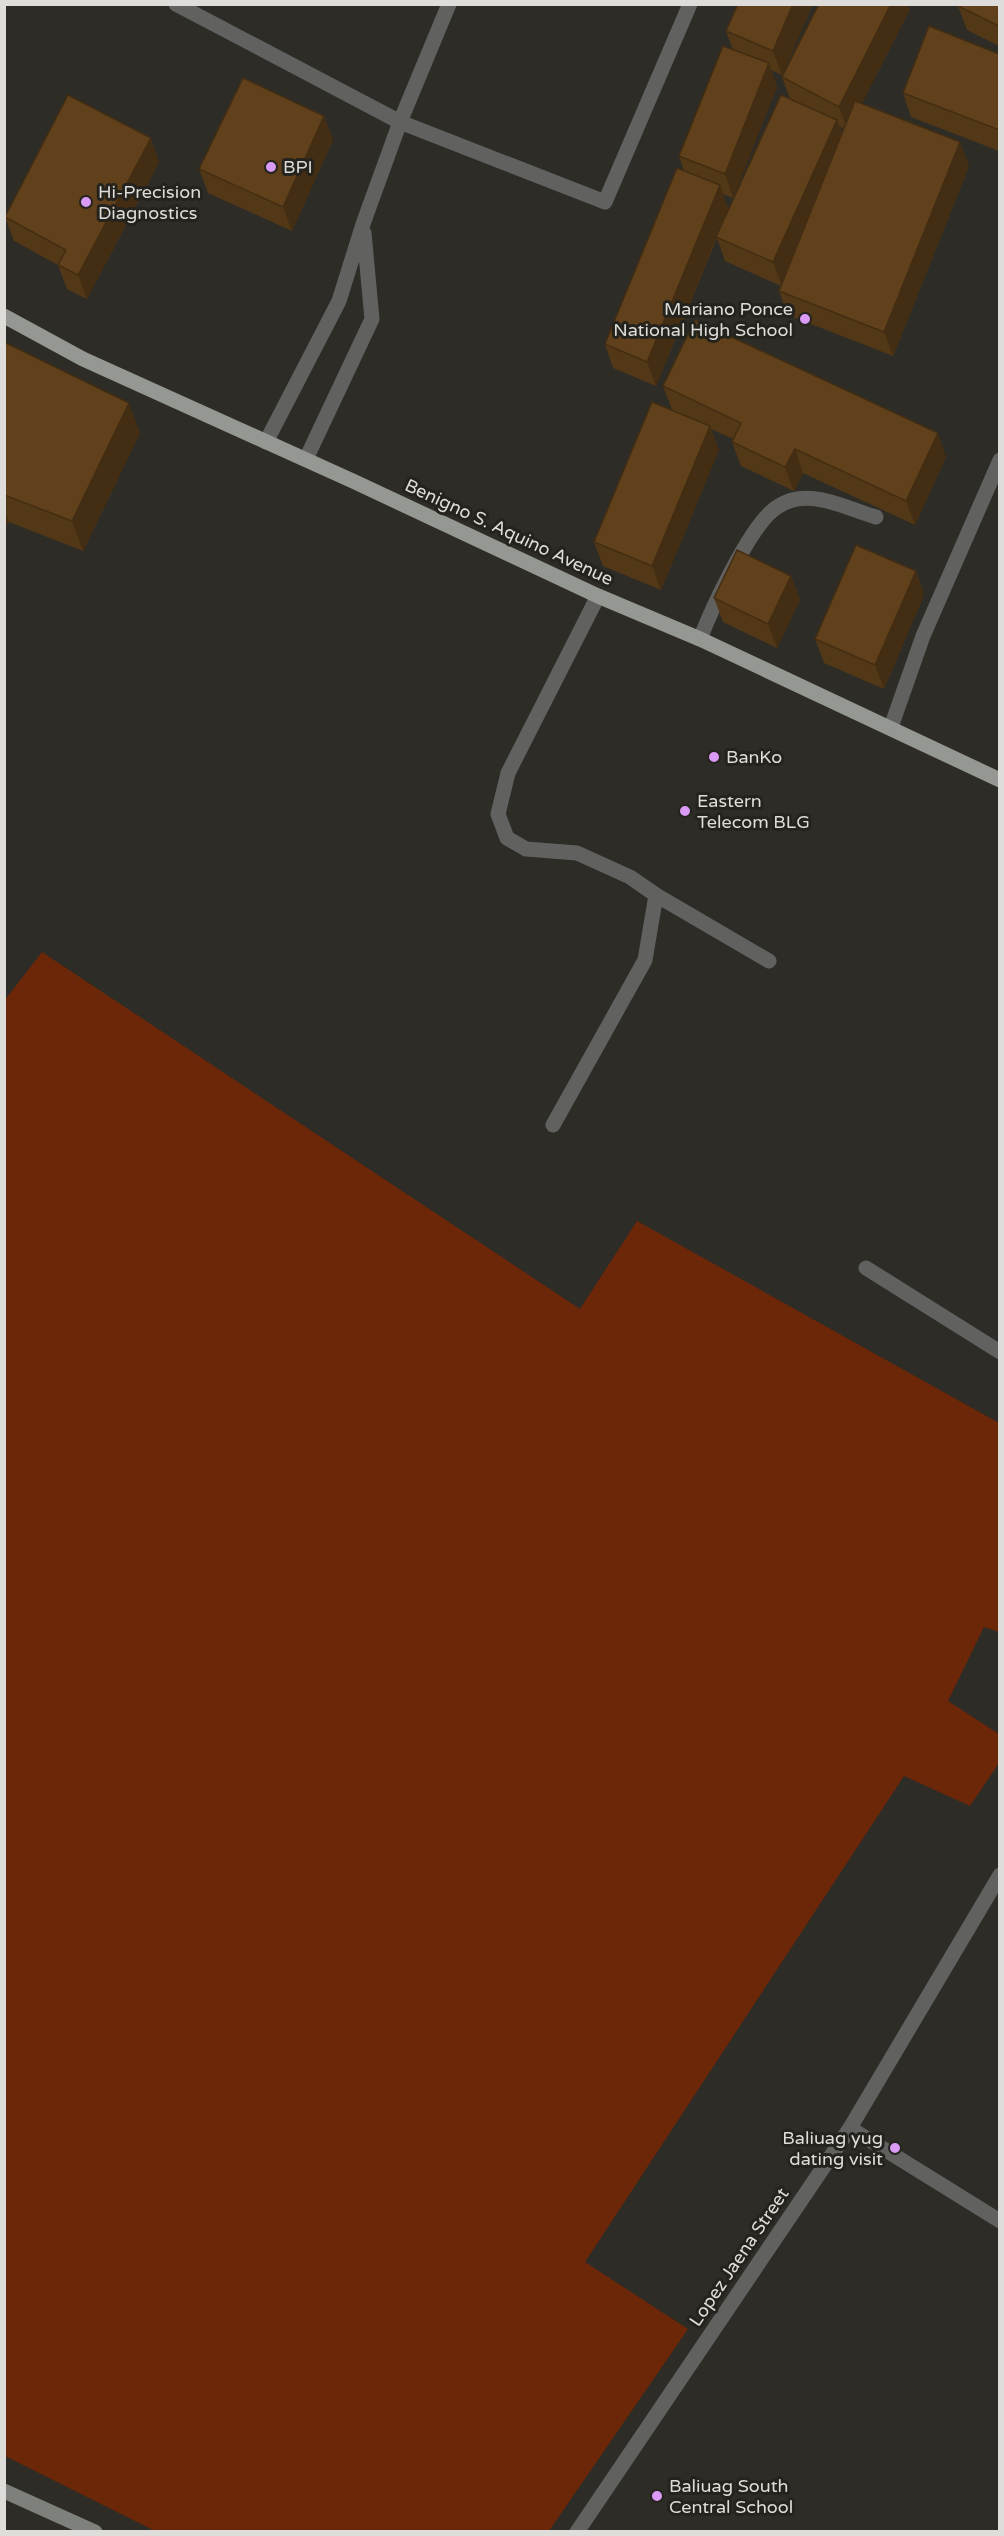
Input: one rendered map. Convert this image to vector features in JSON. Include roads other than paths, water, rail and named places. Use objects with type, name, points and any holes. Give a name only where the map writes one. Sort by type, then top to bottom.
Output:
[{"type":"main road","name":"Benigno S. Aquino Avenue","points":[[4,316],[84,359],[306,459],[598,596],[700,639],[891,727],[999,780]]},
{"type":"street","points":[[176,4],[400,122],[605,202],[690,4]]},
{"type":"street","points":[[266,442],[339,301],[363,224],[400,122],[449,4]]},
{"type":"street","points":[[306,459],[372,319],[363,224]]},
{"type":"street","points":[[891,727],[923,636],[999,462]]},
{"type":"street","points":[[700,639],[707,620],[750,539],[772,510],[794,499],[813,498],[876,517]]},
{"type":"street","points":[[598,596],[508,773],[498,814],[507,838],[526,849],[577,853],[630,877],[656,895],[769,961]]},
{"type":"street","points":[[553,1125],[645,960],[656,895]]},
{"type":"street","points":[[866,1268],[999,1352]]},
{"type":"street","name":"Lopez Jaena Street","points":[[577,2532],[850,2128],[999,1875]]},
{"type":"street","points":[[850,2128],[999,2221]]},
{"type":"street","points":[[4,2491],[87,2530]]},
{"type":"place","name":"BPI","points":[[271,167]]},
{"type":"place","name":"Hi-Precision Diagnostics","points":[[86,202]]},
{"type":"place","name":"Mariano Ponce National High School","points":[[805,319]]},
{"type":"place","name":"BanKo","points":[[714,757]]},
{"type":"place","name":"Eastern Telecom BLG","points":[[685,811]]},
{"type":"place","name":"Baliuag yug dating visit","points":[[895,2148]]},
{"type":"place","name":"Baliuag South Central School","points":[[657,2496]]}]
